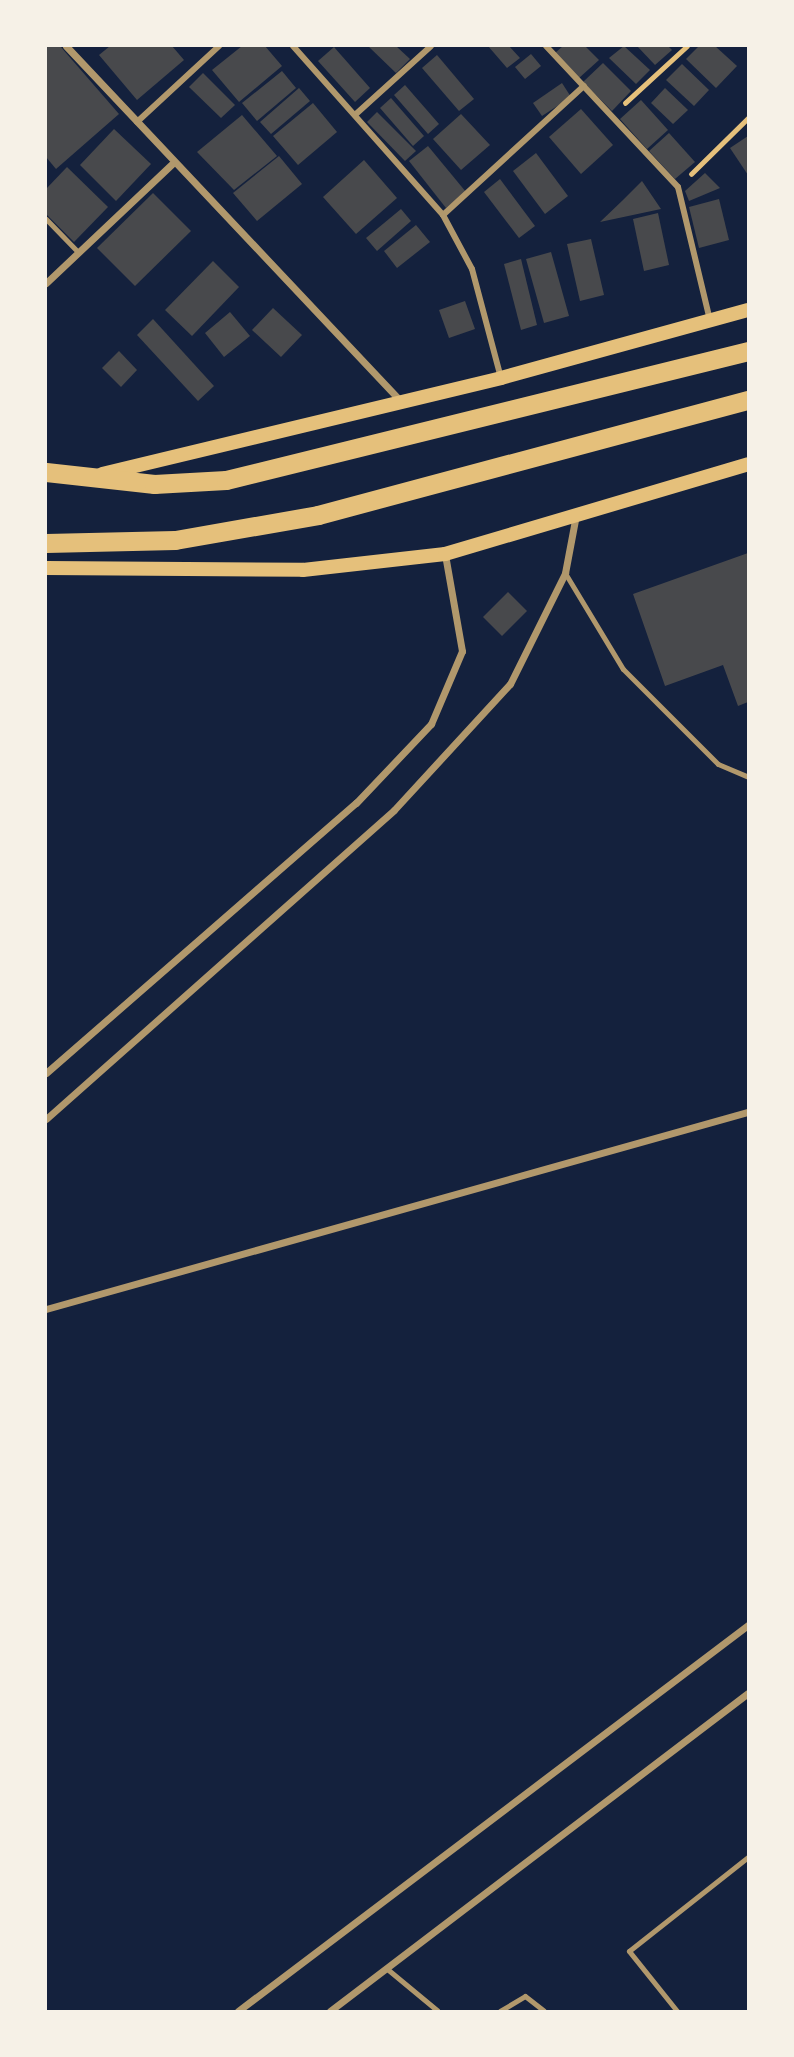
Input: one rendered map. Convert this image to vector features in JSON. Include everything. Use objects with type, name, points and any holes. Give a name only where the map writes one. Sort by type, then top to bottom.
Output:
[{"type":"highway","points":[[46,472],[154,484],[214,481],[307,464],[748,351]]},
{"type":"highway","points":[[46,543],[175,540],[318,515],[748,400]]},
{"type":"main road","points":[[96,476],[501,378],[748,310]]},
{"type":"main road","points":[[46,568],[303,570],[444,554],[575,520],[748,464]]},
{"type":"street","points":[[66,46],[172,164],[401,401]]},
{"type":"street","points":[[137,122],[219,46]]},
{"type":"street","points":[[293,46],[443,215],[472,268],[501,378]]},
{"type":"street","points":[[356,114],[431,46]]},
{"type":"street","points":[[546,46],[678,187],[710,321]]},
{"type":"street","points":[[443,215],[584,86]]},
{"type":"street","points":[[46,283],[172,164]]},
{"type":"street","points":[[46,1119],[394,810],[510,684],[565,573],[575,520]]},
{"type":"street","points":[[46,1073],[356,803],[431,724],[462,651],[444,554]]},
{"type":"street","points":[[46,1309],[748,1112]]},
{"type":"street","points":[[238,2011],[748,1625]]},
{"type":"street","points":[[330,2011],[748,1693]]},
{"type":"lane","points":[[46,219],[77,251]]},
{"type":"lane","points":[[565,573],[623,669],[718,764],[748,777]]},
{"type":"lane","points":[[677,2011],[629,1951],[748,1857]]},
{"type":"lane","points":[[386,1968],[439,2011]]},
{"type":"lane","points":[[500,2011],[525,1996],[544,2011]]},
{"type":"path","points":[[611,116],[687,46]]},
{"type":"path","points":[[678,187],[748,118]]},
{"type":"building","points":[[46,46],[60,46],[119,114],[56,169],[46,157]]},
{"type":"building","points":[[110,46],[172,46],[184,60],[137,100],[99,55]]},
{"type":"building","points":[[242,46],[265,46],[282,66],[239,102],[212,70]]},
{"type":"building","points":[[368,46],[396,46],[410,59],[396,73]]},
{"type":"building","points":[[488,46],[509,46],[520,58],[507,68]]},
{"type":"building","points":[[563,46],[585,46],[599,60],[579,78],[555,53]]},
{"type":"building","points":[[624,46],[650,70],[636,84],[609,58]]},
{"type":"building","points":[[637,46],[668,46],[672,50],[655,65]]},
{"type":"building","points":[[699,46],[715,46],[737,66],[716,88],[686,59]]},
{"type":"building","points":[[334,47],[370,88],[355,102],[318,61]]},
{"type":"building","points":[[531,54],[541,66],[525,79],[515,67]]},
{"type":"building","points":[[437,55],[474,99],[459,111],[422,68]]},
{"type":"building","points":[[603,63],[631,91],[612,111],[583,82]]},
{"type":"building","points":[[682,64],[709,90],[694,106],[666,80]]},
{"type":"building","points":[[282,71],[296,88],[257,121],[242,103]]},
{"type":"building","points":[[203,73],[235,105],[221,118],[189,87]]},
{"type":"building","points":[[562,83],[571,97],[542,116],[533,103]]},
{"type":"building","points":[[405,85],[439,124],[428,134],[394,95]]},
{"type":"building","points":[[299,88],[310,101],[271,134],[260,122]]},
{"type":"building","points":[[665,88],[688,110],[673,124],[651,103]]},
{"type":"building","points":[[391,98],[424,136],[413,146],[380,108]]},
{"type":"building","points":[[641,100],[668,130],[647,149],[620,119]]},
{"type":"building","points":[[313,103],[337,132],[298,165],[273,136]]},
{"type":"building","points":[[581,109],[613,145],[581,174],[549,137]]},
{"type":"building","points":[[377,112],[416,151],[405,161],[367,122]]},
{"type":"building","points":[[461,114],[490,145],[461,170],[433,139]]},
{"type":"building","points":[[242,115],[277,156],[234,190],[197,152]]},
{"type":"building","points":[[114,129],[151,164],[116,201],[80,165]]},
{"type":"building","points":[[669,133],[695,162],[675,179],[649,151]]},
{"type":"building","points":[[748,136],[748,175],[730,148]]},
{"type":"building","points":[[428,146],[466,192],[446,208],[409,161]]},
{"type":"building","points":[[536,153],[568,196],[545,214],[513,171]]},
{"type":"building","points":[[279,156],[302,184],[257,221],[233,193]]},
{"type":"building","points":[[364,160],[397,198],[356,234],[323,197]]},
{"type":"building","points":[[67,167],[108,207],[74,242],[46,214],[46,189]]},
{"type":"building","points":[[705,173],[720,188],[689,201],[685,191]]},
{"type":"building","points":[[500,179],[535,226],[519,238],[484,192]]},
{"type":"building","points":[[642,181],[661,209],[600,222],[623,200]]},
{"type":"building","points":[[153,193],[191,231],[135,286],[97,248]]},
{"type":"building","points":[[719,199],[729,240],[699,248],[689,207]]},
{"type":"building","points":[[401,209],[411,221],[377,251],[366,238]]},
{"type":"building","points":[[658,213],[669,265],[644,271],[633,219]]},
{"type":"building","points":[[416,225],[430,242],[397,268],[384,251]]},
{"type":"building","points":[[591,239],[604,295],[580,301],[567,244]]},
{"type":"building","points":[[551,252],[569,316],[544,323],[526,259]]},
{"type":"building","points":[[521,259],[537,325],[521,330],[504,264]]},
{"type":"building","points":[[213,261],[239,287],[192,336],[165,310]]},
{"type":"building","points":[[465,301],[475,329],[449,338],[439,310]]},
{"type":"building","points":[[273,308],[302,335],[281,357],[252,330]]},
{"type":"building","points":[[230,312],[250,336],[224,357],[205,333]]},
{"type":"building","points":[[153,319],[214,386],[198,401],[137,335]]},
{"type":"building","points":[[119,351],[137,370],[121,387],[102,368]]},
{"type":"building","points":[[748,553],[748,702],[738,706],[723,665],[665,686],[633,594]]},
{"type":"building","points":[[508,592],[527,611],[502,636],[483,617]]}]
